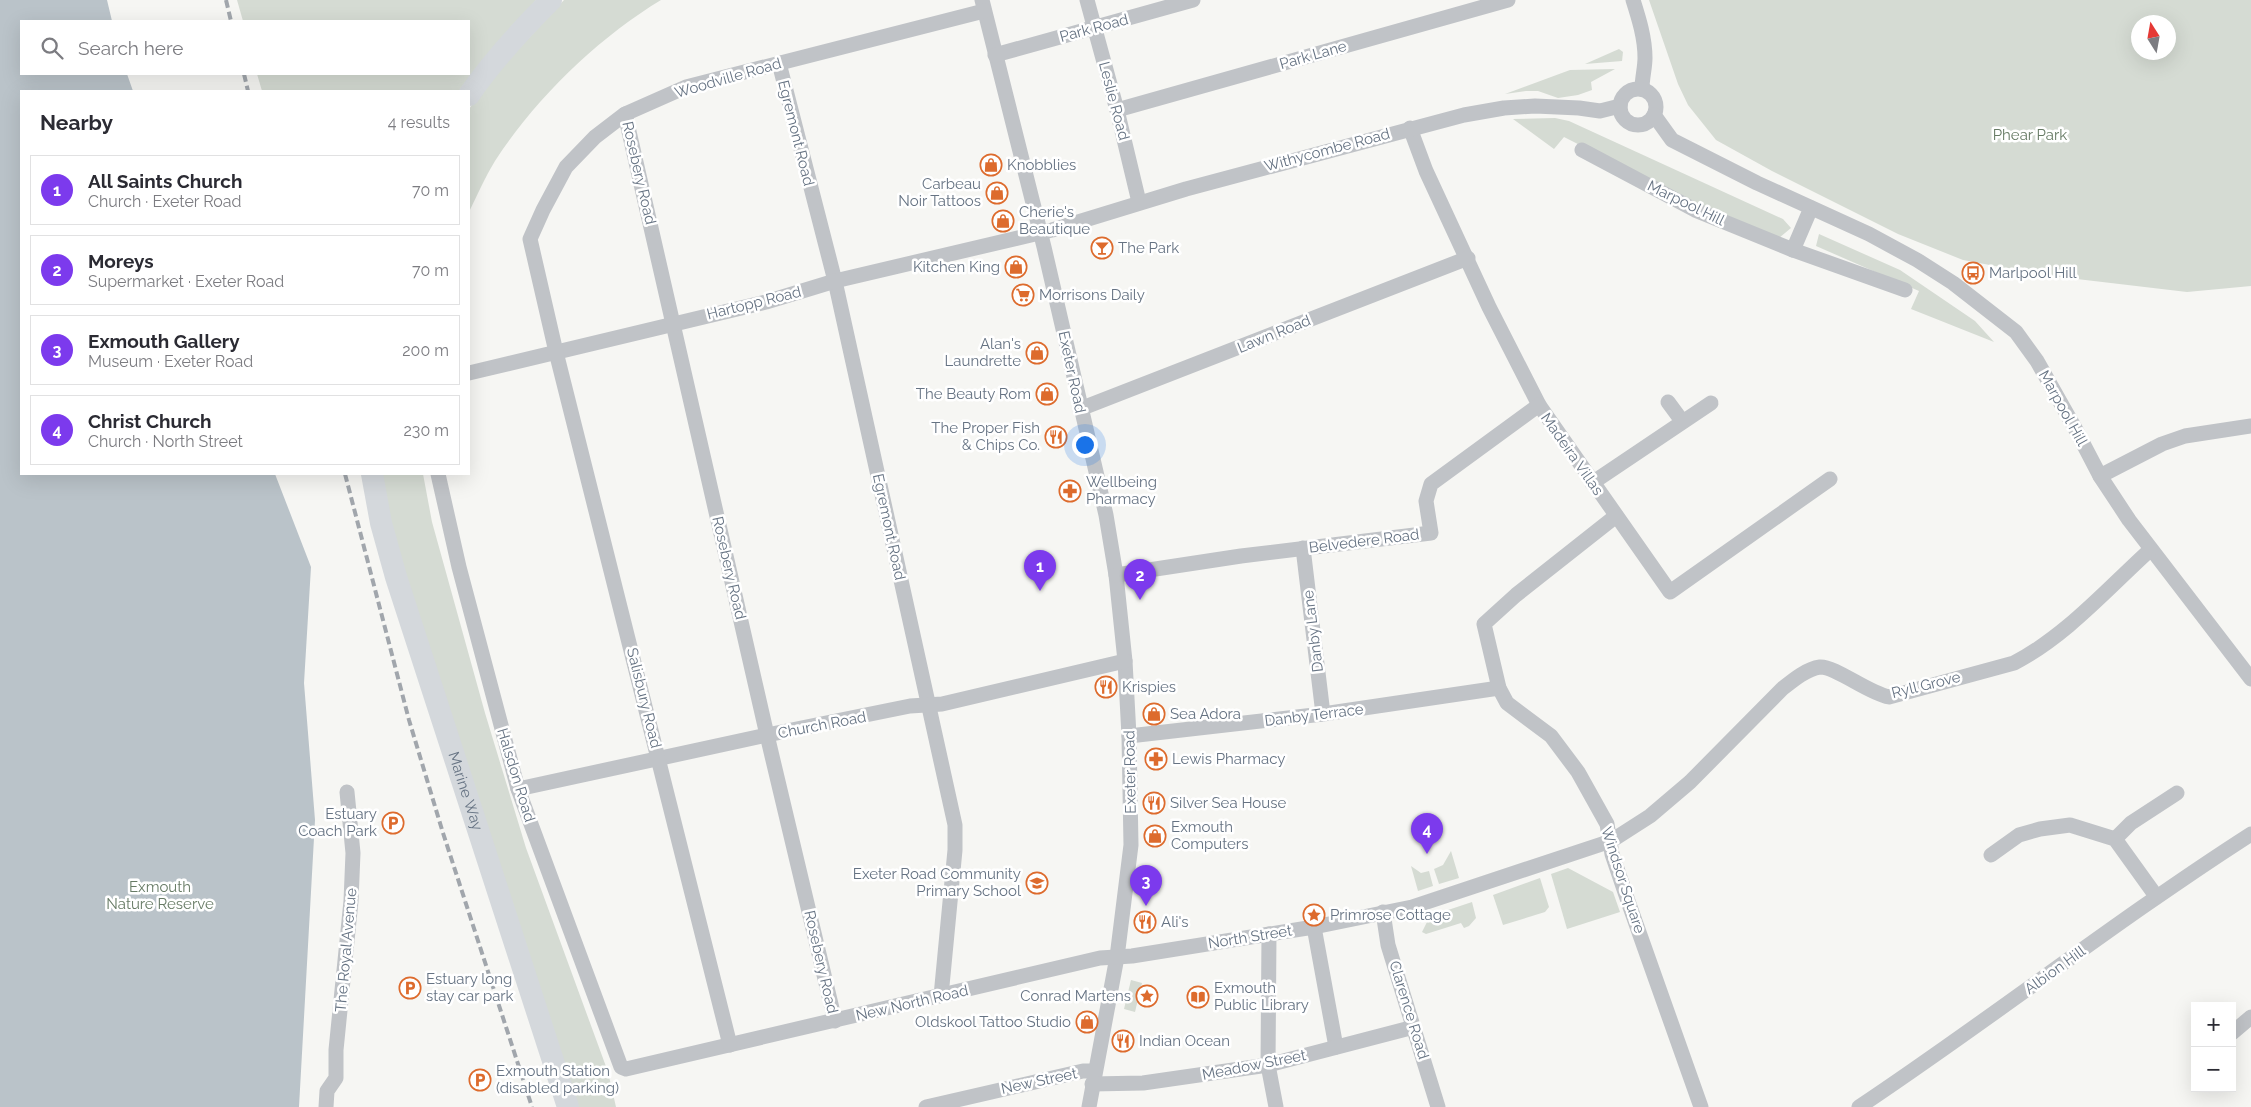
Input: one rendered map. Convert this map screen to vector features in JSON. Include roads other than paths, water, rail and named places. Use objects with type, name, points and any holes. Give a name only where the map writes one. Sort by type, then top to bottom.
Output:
[{"type":"highway","points":[[470,94],[489,65],[513,37],[551,0]]},
{"type":"highway","name":"Marine Way","points":[[372,475],[381,523],[408,614],[512,929],[568,1107]]},
{"type":"street","name":"Leslie Road","points":[[1087,0],[1117,110],[1139,202]]},
{"type":"street","name":"Park Road","points":[[995,55],[1193,0]]},
{"type":"street","name":"Park Lane","points":[[1117,110],[1508,0]]},
{"type":"street","points":[[1633,0],[1644,45],[1645,60],[1642,89]]},
{"type":"street","name":"Exeter Road","points":[[983,6],[1040,232],[1106,515],[1116,575],[1125,661],[1129,736],[1131,845],[1116,957],[1089,1107]]},
{"type":"street","name":"Woodville Road","points":[[556,352],[530,239],[566,167],[595,137],[625,114],[686,87],[983,6]]},
{"type":"street","name":"Egremont Road","points":[[779,63],[836,281],[955,825],[955,850],[941,996]]},
{"type":"street","points":[[1642,89],[1651,94],[1655,101],[1654,115],[1643,124],[1634,124],[1624,118],[1620,106],[1627,93],[1642,89]]},
{"type":"street","name":"Withycombe Road","points":[[1040,232],[1139,202],[1410,128],[1504,108],[1535,106],[1600,111],[1620,106]]},
{"type":"street","name":"Rosebery Road","points":[[625,114],[767,735],[836,1021]]},
{"type":"street","name":"Marpool Hill","points":[[1654,115],[1672,140],[1811,208],[1869,234],[1917,260],[1953,283],[2016,332],[2027,346],[2053,389],[2100,476],[2150,550],[2222,638],[2251,679]]},
{"type":"street","name":"Madeira Villas","points":[[1410,128],[1426,171],[1538,405],[1670,592],[1830,480]]},
{"type":"street","name":"Marpool Hill","points":[[1582,150],[1696,210],[1793,250],[1905,290]]},
{"type":"street","points":[[1793,250],[1811,208]]},
{"type":"street","name":"Hartopp Road","points":[[470,373],[770,301],[836,281],[1040,232]]},
{"type":"street","name":"Lawn Road","points":[[1080,409],[1468,258]]},
{"type":"street","name":"Salisbury Road","points":[[556,352],[730,1045]]},
{"type":"street","points":[[1668,402],[1682,420]]},
{"type":"street","points":[[1592,483],[1682,420],[1711,403]]},
{"type":"street","name":"Belvedere Road","points":[[1116,575],[1303,548],[1431,534],[1426,501],[1431,484],[1538,405]]},
{"type":"street","points":[[2100,476],[2162,444],[2185,436],[2251,426]]},
{"type":"street","name":"Halsdon Road","points":[[438,475],[459,567],[518,789],[620,1067]]},
{"type":"street","name":"Windsor Square","points":[[1616,516],[1516,595],[1484,624],[1498,688],[1507,703],[1551,736],[1578,772],[1607,824],[1612,854],[1701,1107]]},
{"type":"street","name":"Danby Lane","points":[[1303,548],[1323,714]]},
{"type":"street","name":"Ryll Grove","points":[[1611,842],[1650,816],[1690,782],[1782,689],[1798,676],[1820,667],[1836,672],[1876,694],[1888,696],[2014,663],[2058,635],[2150,550]]},
{"type":"street","name":"Church Road","points":[[518,789],[910,706],[951,702],[1125,661]]},
{"type":"street","name":"Danby Terrace","points":[[1129,736],[1323,714],[1498,688]]},
{"type":"street","name":"The Royal Avenue","points":[[326,1107],[327,1091],[336,1078],[336,1050],[351,901],[353,853],[347,792]]},
{"type":"street","points":[[2115,839],[2131,823],[2177,793]]},
{"type":"street","points":[[1991,855],[2020,835],[2040,829],[2070,825],[2115,839],[2156,896]]},
{"type":"street","name":"Albion Hill","points":[[1859,1107],[2015,999],[2156,896],[2251,834]]},
{"type":"street","name":"North Street","points":[[1116,957],[1314,927],[1420,905],[1611,842]]},
{"type":"street","name":"Clarence Road","points":[[1383,912],[1388,945],[1438,1107]]},
{"type":"street","points":[[1314,927],[1336,1047]]},
{"type":"street","points":[[1269,934],[1268,1065],[1276,1107]]},
{"type":"street","name":"New North Road","points":[[620,1067],[634,1068],[1100,958],[1116,957]]},
{"type":"street","points":[[2236,1030],[2251,1017]]},
{"type":"street","name":"Meadow Street","points":[[1093,1078],[1143,1083],[1268,1065],[1414,1027]]},
{"type":"street","name":"New Street","points":[[926,1107],[1083,1071],[1093,1078]]},
{"type":"railway","points":[[226,0],[231,20]]},
{"type":"railway","points":[[244,75],[248,90]]},
{"type":"railway","points":[[345,475],[409,720],[443,833],[532,1107]]},
{"type":"place","name":"Knobblies","points":[[991,165]]},
{"type":"place","name":"Carbeau Noir Tattoos","points":[[997,193]]},
{"type":"place","name":"Cherie's Beautique","points":[[1003,221]]},
{"type":"place","name":"The Park","points":[[1102,248]]},
{"type":"place","name":"Kitchen King","points":[[1016,267]]},
{"type":"place","name":"Marlpool Hill","points":[[1973,273]]},
{"type":"place","name":"Morrisons Daily","points":[[1023,295]]},
{"type":"place","name":"Alan's Laundrette","points":[[1037,353]]},
{"type":"place","name":"The Beauty Rom","points":[[1047,394]]},
{"type":"place","name":"The Proper Fish & Chips Co.","points":[[1056,437]]},
{"type":"place","name":"Wellbeing Pharmacy","points":[[1070,491]]},
{"type":"place","name":"All Saints Church","points":[[1040,591]]},
{"type":"place","name":"Moreys","points":[[1140,600]]},
{"type":"place","name":"Krispies","points":[[1106,687]]},
{"type":"place","name":"Sea Adora","points":[[1154,714]]},
{"type":"place","name":"Lewis Pharmacy","points":[[1156,759]]},
{"type":"place","name":"Silver Sea House","points":[[1154,803]]},
{"type":"place","name":"Estuary Coach Park","points":[[393,823]]},
{"type":"place","name":"Exmouth Computers","points":[[1155,836]]},
{"type":"place","name":"Christ Church","points":[[1427,854]]},
{"type":"place","name":"Exeter Road Community Primary School","points":[[1037,883]]},
{"type":"place","name":"Exmouth Gallery","points":[[1146,906]]},
{"type":"place","name":"Primrose Cottage","points":[[1314,915]]},
{"type":"place","name":"Ali's","points":[[1145,922]]},
{"type":"place","name":"Estuary long stay car park","points":[[410,988]]},
{"type":"place","name":"Conrad Martens","points":[[1147,996]]},
{"type":"place","name":"Exmouth Public Library","points":[[1198,997]]},
{"type":"place","name":"Oldskool Tattoo Studio","points":[[1087,1022]]},
{"type":"place","name":"Indian Ocean","points":[[1123,1041]]},
{"type":"place","name":"Exmouth Station (disabled parking)","points":[[480,1080]]},
{"type":"park label","name":"Phear Park","points":[[2030,135]]},
{"type":"park label","name":"Exmouth Nature Reserve","points":[[160,896]]}]
